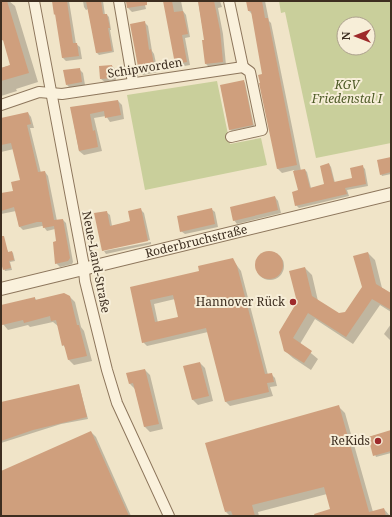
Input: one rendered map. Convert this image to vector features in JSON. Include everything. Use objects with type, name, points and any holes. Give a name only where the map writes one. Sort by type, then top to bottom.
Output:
[{"type":"street","name":"Neue-Land-Straße","points":[[34,1],[85,281],[107,370],[117,403],[169,516]]},
{"type":"street","points":[[119,1],[132,83]]},
{"type":"street","points":[[229,1],[243,67],[250,72],[262,130],[231,137]]},
{"type":"street","name":"Schipworden","points":[[1,105],[39,92],[62,94],[243,67]]},
{"type":"street","name":"Roderbruchstraße","points":[[1,289],[391,194]]},
{"type":"green space","name":"KGV Friedenstal I","points":[[279,1],[391,1],[391,143],[316,158],[285,12],[281,13]]},
{"type":"green space","points":[[217,81],[230,144],[261,138],[267,165],[145,190],[127,95]]},
{"type":"building","points":[[1,1],[7,1],[29,73],[1,81],[1,68],[10,65],[3,40],[1,41]]},
{"type":"building","points":[[52,1],[67,1],[73,43],[77,43],[79,56],[62,58]]},
{"type":"building","points":[[86,1],[101,1],[103,14],[107,14],[112,51],[96,53]]},
{"type":"building","points":[[126,1],[147,1],[147,5],[127,8]]},
{"type":"building","points":[[163,1],[172,1],[174,12],[183,11],[188,34],[182,35],[187,62],[175,64]]},
{"type":"building","points":[[198,1],[214,1],[220,30],[223,62],[205,64],[202,40],[204,40]]},
{"type":"building","points":[[246,1],[262,1],[265,18],[268,18],[297,165],[277,169],[259,83],[258,75],[262,74],[251,11],[248,11]]},
{"type":"building","points":[[145,21],[149,50],[151,49],[155,69],[139,72],[130,24]]},
{"type":"building","points":[[112,65],[114,78],[100,79],[99,66]]},
{"type":"building","points":[[80,68],[82,82],[66,85],[63,70]]},
{"type":"building","points":[[244,80],[253,125],[229,130],[220,85]]},
{"type":"building","points":[[118,100],[121,115],[105,118],[104,111],[90,114],[98,147],[79,151],[70,107]]},
{"type":"building","points":[[28,112],[31,124],[27,125],[38,172],[45,171],[54,220],[63,219],[70,258],[68,261],[55,264],[53,242],[56,241],[54,226],[43,228],[42,222],[37,222],[19,227],[14,207],[1,211],[1,193],[13,191],[11,182],[20,180],[11,143],[1,145],[1,118]]},
{"type":"building","points":[[391,157],[391,172],[380,175],[377,160]]},
{"type":"building","points":[[329,163],[334,182],[352,178],[350,168],[363,165],[366,184],[345,188],[347,194],[295,206],[292,192],[298,190],[293,171],[305,169],[310,188],[324,184],[320,166]]},
{"type":"building","points":[[275,196],[278,210],[233,221],[230,207]]},
{"type":"building","points":[[141,208],[148,241],[102,251],[94,213],[107,211],[110,226],[130,221],[128,211]]},
{"type":"building","points":[[212,208],[215,224],[180,232],[177,216]]},
{"type":"building","points":[[1,236],[4,236],[8,252],[12,251],[14,260],[9,261],[11,268],[3,270],[1,263]]},
{"type":"building","points":[[269,251],[279,255],[283,265],[279,275],[269,279],[259,275],[255,265],[259,255]]},
{"type":"building","points":[[368,252],[376,284],[391,293],[391,310],[372,299],[346,337],[308,313],[293,338],[312,351],[304,363],[284,351],[279,332],[297,302],[289,271],[305,267],[312,296],[339,313],[345,312],[362,287],[353,256]]},
{"type":"building","points":[[233,258],[237,266],[265,374],[272,373],[274,382],[267,383],[269,392],[225,402],[206,328],[142,343],[130,287],[199,271],[198,266]],"holes":[[[173,295],[178,317],[155,322],[150,300]]]},
{"type":"building","points":[[64,293],[70,296],[87,356],[68,360],[64,345],[62,346],[56,320],[51,321],[50,316],[24,323],[23,320],[2,325],[1,305],[35,297],[35,300]]},
{"type":"building","points":[[200,362],[209,396],[192,400],[183,366]]},
{"type":"building","points":[[145,369],[159,424],[144,427],[133,383],[129,384],[126,373]]},
{"type":"building","points":[[79,384],[87,417],[33,430],[1,441],[1,402]]},
{"type":"building","points":[[339,405],[369,512],[384,508],[386,516],[315,516],[314,514],[330,509],[324,487],[252,505],[255,516],[233,516],[231,511],[225,512],[205,443]]},
{"type":"building","points":[[391,430],[391,451],[373,456],[368,437]]},
{"type":"building","points":[[91,431],[129,516],[1,516],[1,471]]},
{"type":"place","name":"Hannover Rück","points":[[293,302]]},
{"type":"place","name":"ReKids","points":[[378,441]]}]
